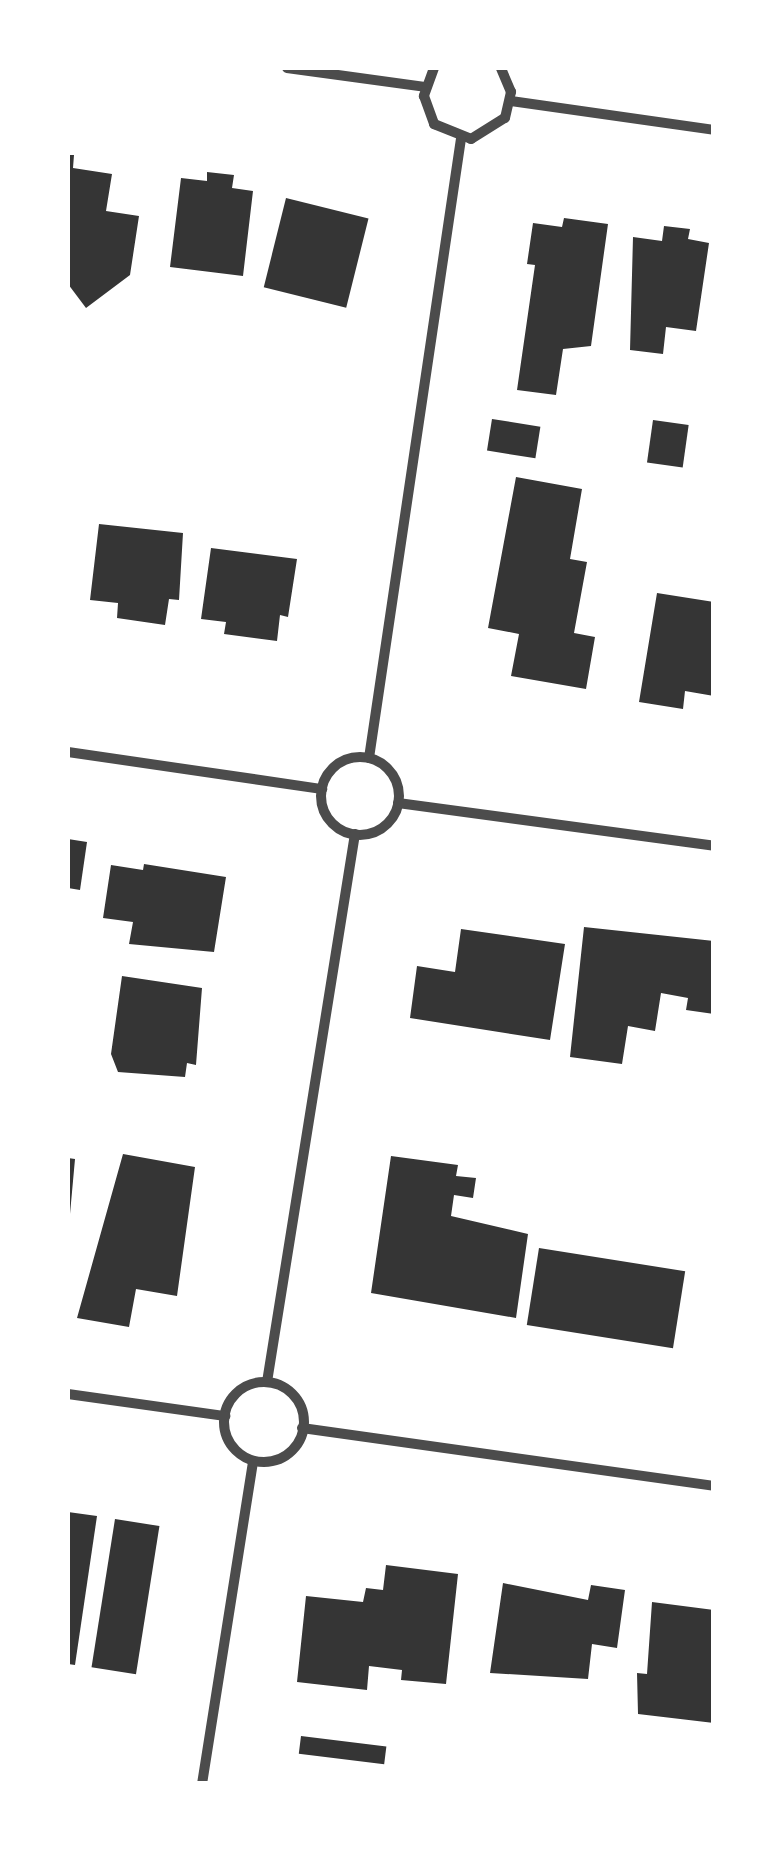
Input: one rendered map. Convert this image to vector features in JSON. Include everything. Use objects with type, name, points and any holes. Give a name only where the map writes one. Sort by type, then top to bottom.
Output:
[{"type":"street","points":[[286,68],[426,87]]},
{"type":"street","points":[[434,68],[426,87],[434,124],[461,139],[496,129],[511,102],[501,68]]},
{"type":"street","points":[[511,102],[714,130]]},
{"type":"street","points":[[369,758],[461,139]]},
{"type":"street","points":[[68,752],[322,789]]},
{"type":"street","points":[[369,758],[391,772],[398,803],[383,827],[355,834],[328,819],[322,789],[342,761],[369,758]]},
{"type":"street","points":[[398,803],[714,846]]},
{"type":"street","points":[[267,1382],[355,834]]},
{"type":"street","points":[[267,1382],[295,1396],[302,1428],[288,1454],[253,1461],[232,1447],[225,1416],[234,1396],[267,1382]]},
{"type":"street","points":[[68,1394],[225,1416]]},
{"type":"street","points":[[302,1428],[714,1486]]},
{"type":"street","points":[[202,1784],[253,1461]]},
{"type":"building","points":[[68,155],[74,155],[73,168],[112,174],[106,211],[139,216],[130,275],[86,308],[68,284]]},
{"type":"building","points":[[207,172],[234,175],[232,188],[253,191],[243,276],[170,267],[181,178],[207,181]]},
{"type":"building","points":[[286,198],[368,219],[346,308],[264,287]]},
{"type":"building","points":[[564,218],[608,224],[591,346],[563,349],[556,395],[517,390],[535,265],[527,264],[533,223],[562,227]]},
{"type":"building","points":[[664,226],[690,229],[688,239],[709,243],[696,331],[666,327],[663,354],[630,350],[633,237],[662,241]]},
{"type":"building","points":[[492,419],[540,427],[535,458],[487,451]]},
{"type":"building","points":[[653,420],[689,425],[683,468],[647,463]]},
{"type":"building","points":[[516,477],[582,489],[570,559],[587,562],[574,633],[595,637],[586,689],[511,676],[519,634],[488,628]]},
{"type":"building","points":[[99,524],[183,533],[179,600],[169,599],[165,625],[117,618],[118,603],[90,600]]},
{"type":"building","points":[[211,548],[297,559],[288,617],[280,615],[277,641],[224,634],[226,622],[201,619]]},
{"type":"building","points":[[657,593],[714,602],[714,696],[685,691],[683,709],[639,702]]},
{"type":"building","points":[[68,839],[87,842],[80,890],[68,888]]},
{"type":"building","points":[[144,864],[226,877],[214,952],[129,944],[133,922],[103,918],[111,865],[143,870]]},
{"type":"building","points":[[584,927],[714,941],[714,1014],[686,1010],[688,998],[661,993],[655,1031],[628,1026],[622,1064],[570,1057]]},
{"type":"building","points":[[461,929],[565,944],[550,1040],[410,1018],[417,966],[455,972]]},
{"type":"building","points":[[122,976],[202,988],[196,1065],[187,1063],[185,1077],[118,1072],[111,1054]]},
{"type":"building","points":[[123,1154],[195,1167],[177,1296],[136,1289],[129,1327],[77,1318]]},
{"type":"building","points":[[391,1156],[458,1165],[456,1176],[476,1178],[473,1198],[454,1195],[451,1216],[528,1234],[516,1318],[371,1293]]},
{"type":"building","points":[[68,1158],[75,1159],[70,1214],[68,1214]]},
{"type":"building","points":[[539,1248],[685,1271],[673,1348],[527,1325]]},
{"type":"building","points":[[68,1512],[97,1516],[75,1665],[68,1664]]},
{"type":"building","points":[[115,1519],[159,1526],[136,1674],[92,1667]]},
{"type":"building","points":[[386,1565],[458,1574],[446,1684],[401,1680],[402,1670],[369,1666],[367,1690],[297,1682],[306,1596],[363,1602],[366,1588],[383,1590]]},
{"type":"building","points":[[503,1583],[588,1600],[591,1585],[625,1590],[617,1648],[592,1644],[588,1679],[490,1673]]},
{"type":"building","points":[[652,1602],[714,1610],[714,1723],[638,1714],[637,1673],[647,1674]]},
{"type":"building","points":[[301,1736],[386,1746],[384,1764],[299,1754]]}]
